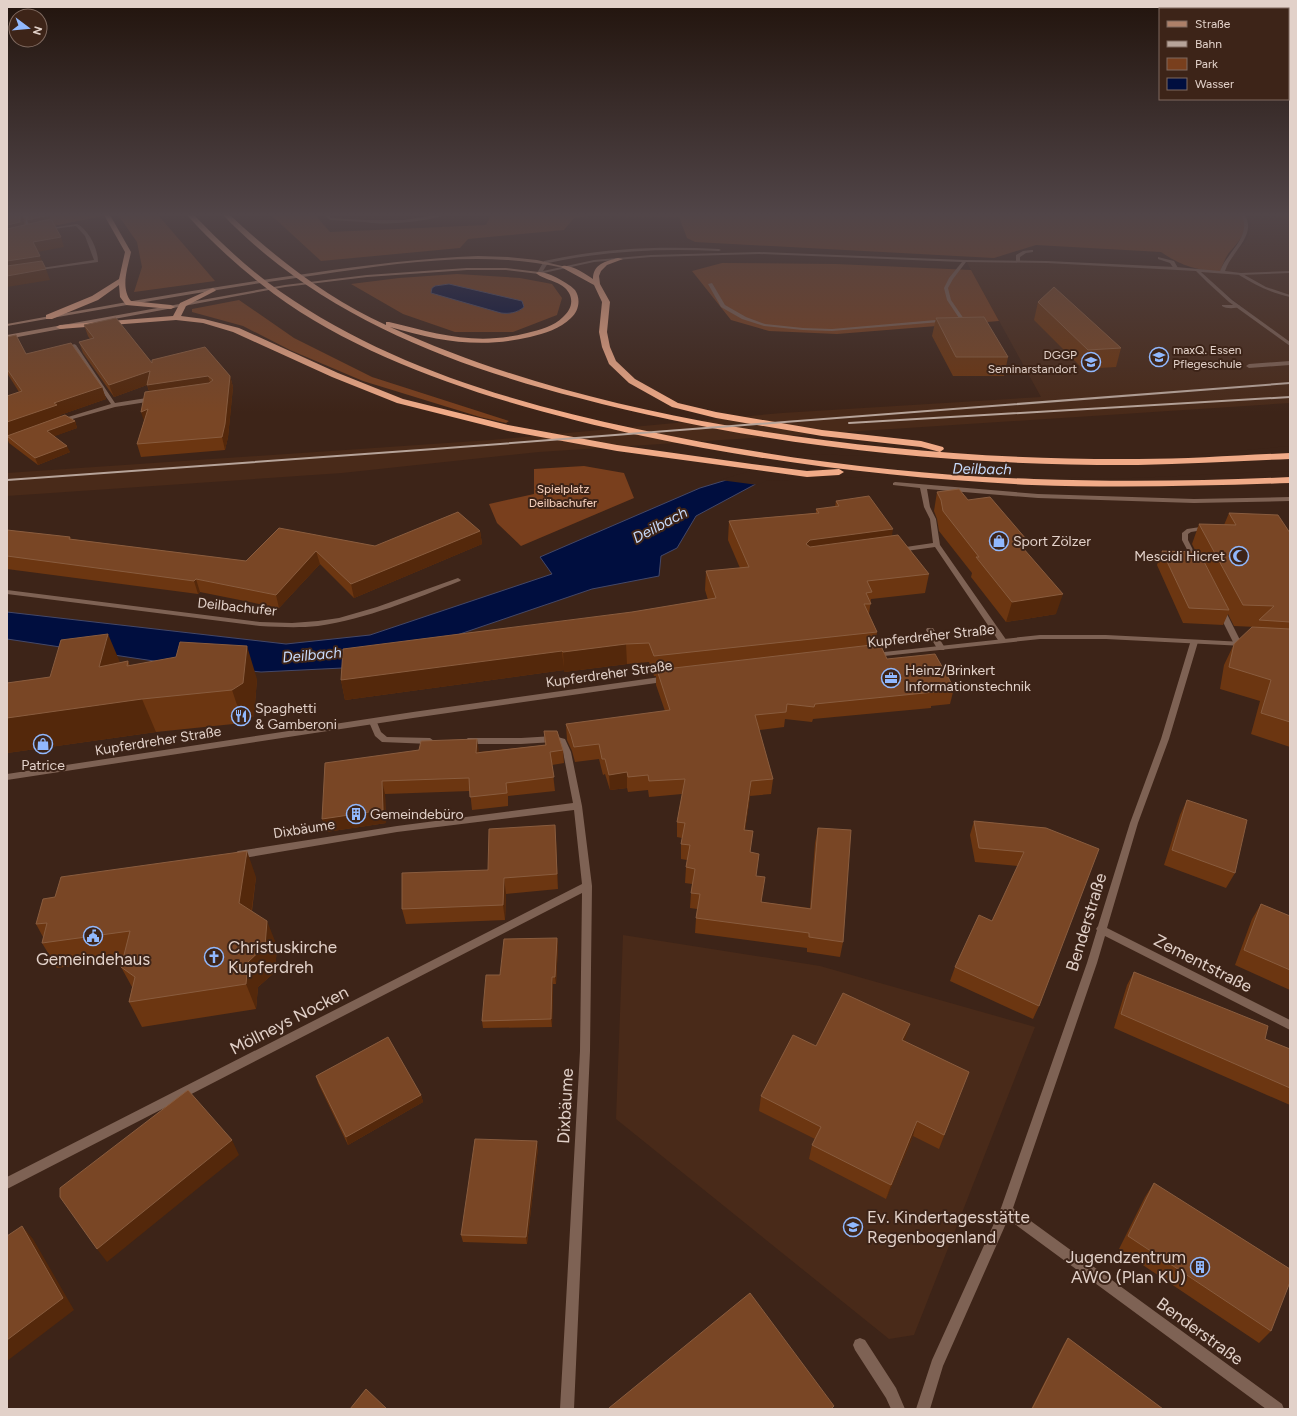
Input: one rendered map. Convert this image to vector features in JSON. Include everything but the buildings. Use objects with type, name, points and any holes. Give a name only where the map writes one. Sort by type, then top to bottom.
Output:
[{"type":"highway","points":[[49,317],[95,298],[120,281]]},
{"type":"highway","points":[[122,281],[124,297],[129,303],[171,307]]},
{"type":"highway","points":[[261,281],[281,296],[330,326],[436,375],[538,407],[625,429],[710,447],[866,470],[968,478],[1154,485],[1290,480]]},
{"type":"highway","points":[[304,281],[359,316],[403,337],[463,361],[516,379],[664,418],[819,442],[971,457],[1139,462],[1290,456]]},
{"type":"highway","points":[[359,316],[418,332],[454,339],[484,341],[515,338],[547,330],[564,322],[574,310],[576,299],[569,288],[555,281]]},
{"type":"highway","points":[[593,281],[597,284],[606,302],[603,332],[606,347],[612,362],[632,381],[675,404],[716,416],[774,426],[921,444],[971,457]]},
{"type":"highway","points":[[176,318],[183,305],[213,290]]},
{"type":"highway","points":[[60,327],[176,318],[204,321],[236,330],[335,375],[400,400],[508,428],[617,448],[752,468],[807,474],[866,470]]},
{"type":"main road","points":[[7,325],[129,303],[272,281]]},
{"type":"main road","points":[[7,337],[285,286],[325,281]]},
{"type":"street","points":[[710,284],[723,306],[744,318],[764,325],[832,330],[962,319],[949,300],[946,288],[950,281]]},
{"type":"street","points":[[1207,281],[1238,306],[1290,344]]},
{"type":"street","points":[[1252,281],[1281,294],[1290,296]]},
{"type":"street","points":[[1224,306],[1238,306]]},
{"type":"street","points":[[74,346],[114,405]]},
{"type":"street","points":[[1249,366],[1290,363]]},
{"type":"street","points":[[56,422],[114,405],[159,398]]},
{"type":"street","points":[[895,484],[1054,496],[1194,501],[1290,499]]},
{"type":"street","points":[[923,486],[927,507],[933,519],[938,545],[1003,641]]},
{"type":"street","points":[[1199,568],[1185,540],[1185,533],[1196,529],[1217,528]]},
{"type":"street","points":[[892,551],[938,545]]},
{"type":"street","name":"Deilbachufer","points":[[7,592],[260,624],[297,625],[348,617],[392,604],[458,580]]},
{"type":"street","points":[[1217,602],[1238,644]]},
{"type":"street","points":[[930,630],[941,648]]},
{"type":"street","name":"Kupferdreher Straße","points":[[870,656],[1040,637],[1106,637],[1253,645]]},
{"type":"street","name":"Benderstraße","points":[[923,1409],[937,1365],[1006,1210],[1092,963],[1134,823],[1165,740],[1194,642]]},
{"type":"street","name":"Kupferdreher Straße","points":[[7,777],[672,679]]},
{"type":"street","points":[[374,722],[378,734],[385,740],[435,741]]},
{"type":"street","name":"Dixbäume","points":[[458,741],[521,741],[554,738],[562,742],[567,752],[578,806],[587,886],[585,1051],[567,1409]]},
{"type":"street","name":"Dixbäume","points":[[231,856],[397,829],[578,806]]},
{"type":"street","name":"Möllneys Nocken","points":[[7,1183],[587,886]]},
{"type":"street","name":"Zementstraße","points":[[1101,929],[1290,1025]]},
{"type":"street","name":"Benderstraße","points":[[1006,1210],[1277,1409]]},
{"type":"street","points":[[860,1345],[891,1393],[898,1409]]},
{"type":"shaded area","points":[[977,281],[1205,281],[1290,346],[1290,403],[539,452],[342,473],[7,496],[7,473],[491,440],[782,413],[1041,397]]},
{"type":"shaded area","points":[[1209,281],[1290,281],[1290,345]]},
{"type":"shaded area","name":"Ev. Kindertagesstätte Regenbogenland","points":[[623,935],[820,966],[1035,1027],[914,1335],[889,1339],[616,1119]]},
{"type":"green space","points":[[137,281],[214,281],[134,292]]},
{"type":"green space","points":[[374,281],[536,281],[552,284],[562,298],[557,315],[513,332],[455,332],[403,314],[351,284]],"holes":[[[449,284],[524,307],[519,311],[507,314],[435,286]]]},
{"type":"green space","points":[[700,281],[977,281],[999,321],[837,334],[769,331],[731,320]]},
{"type":"green space","points":[[239,300],[294,338],[372,377],[509,421],[506,423],[480,417],[363,381],[290,350],[243,326],[192,312],[192,309]]},
{"type":"green space","name":"Spielplatz Deilbachufer","points":[[584,466],[624,473],[634,498],[521,546],[497,523],[489,504],[534,494],[534,469]]},
{"type":"water","points":[[449,284],[522,301],[524,307],[513,313],[501,313],[431,293],[432,288],[435,286]]},
{"type":"water","name":"Deilbach","points":[[806,456],[1290,469],[952,471],[765,479],[696,516],[677,548],[661,556],[659,576],[592,589],[363,667],[261,672],[154,661],[7,639],[7,612],[286,644],[370,635],[552,574],[540,557],[700,488]]},
{"type":"pier","points":[[1290,446],[1290,471],[1110,479],[952,473],[766,481],[758,485],[720,480],[806,454],[1102,463]]},
{"type":"railway","points":[[7,480],[434,449],[1290,383]]},
{"type":"railway","points":[[849,423],[1290,397]]},
{"type":"place","name":"maxQ. Essen Pflegeschule","points":[[1159,357]]},
{"type":"place","name":"DGGP Seminarstandort","points":[[1091,362]]},
{"type":"place","name":"Sport Zölzer","points":[[999,541]]},
{"type":"place","name":"Mescidi Hicret","points":[[1239,556]]},
{"type":"place","name":"Heinz/Brinkert Informationstechnik","points":[[891,678]]},
{"type":"place","name":"Spaghetti & Gamberoni","points":[[241,716]]},
{"type":"place","name":"Patrice","points":[[43,744]]},
{"type":"place","name":"Gemeindebüro","points":[[356,814]]},
{"type":"place","name":"Gemeindehaus","points":[[93,936]]},
{"type":"place","name":"Christuskirche Kupferdreh","points":[[214,957]]},
{"type":"place","name":"Ev. Kindertagesstätte Regenbogenland","points":[[853,1227]]},
{"type":"place","name":"Jugendzentrum AWO (Plan KU)","points":[[1200,1267]]}]
